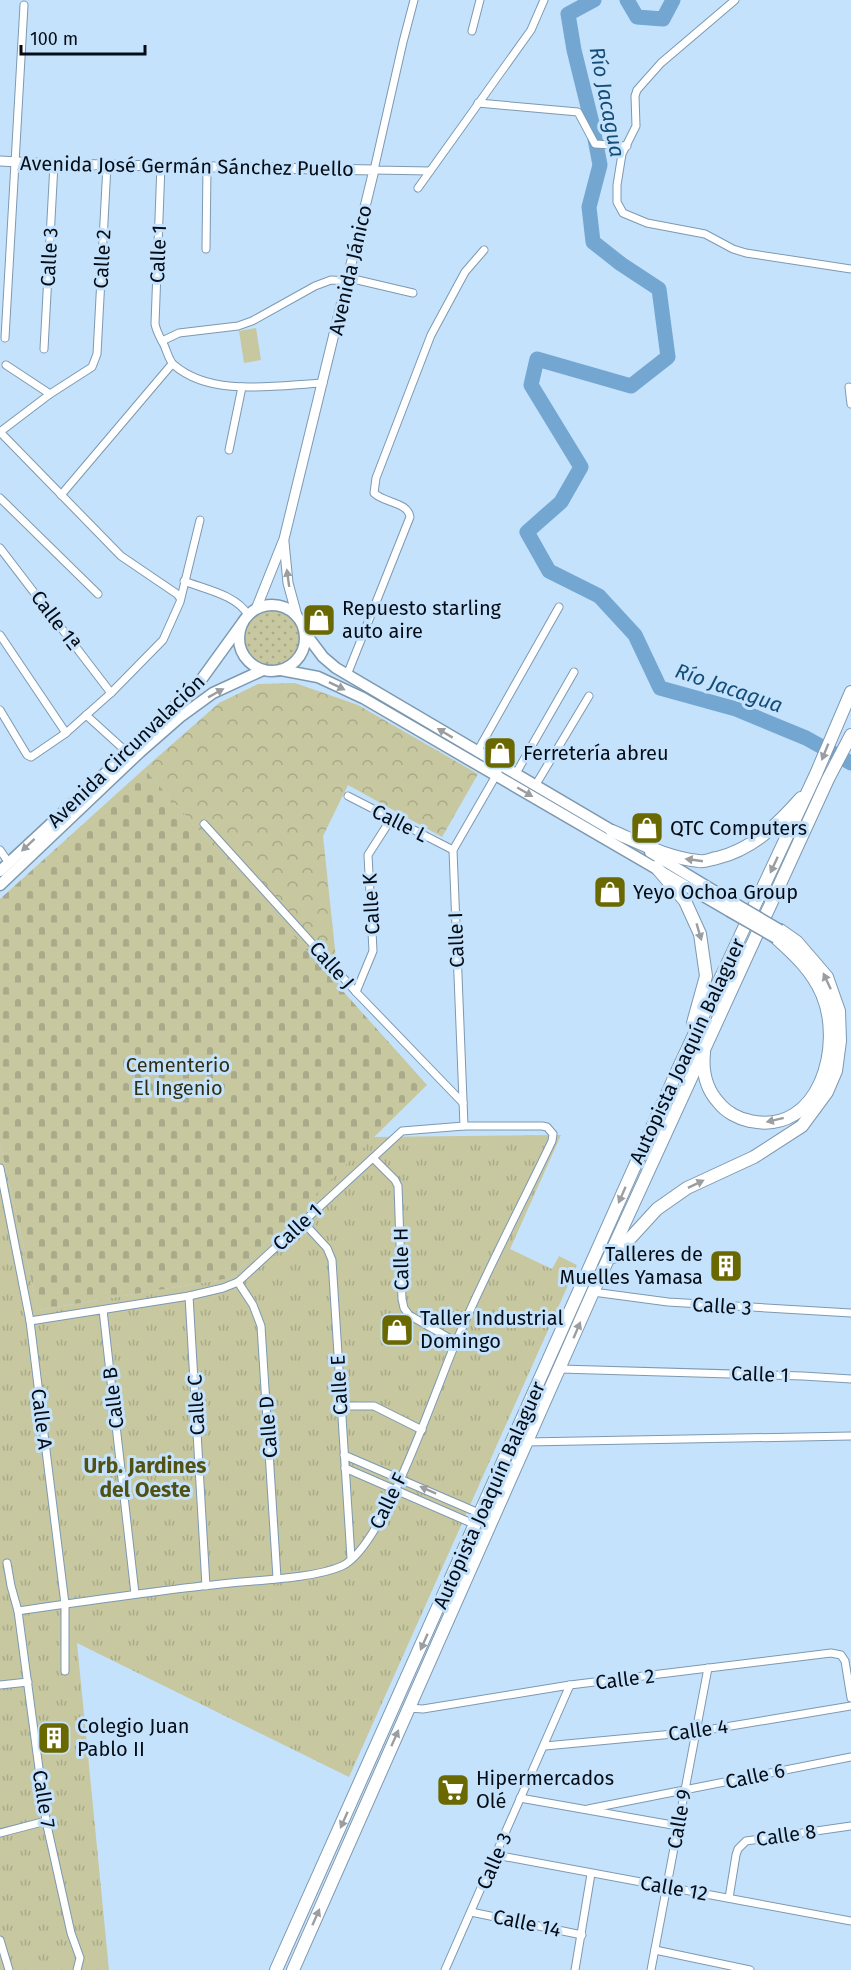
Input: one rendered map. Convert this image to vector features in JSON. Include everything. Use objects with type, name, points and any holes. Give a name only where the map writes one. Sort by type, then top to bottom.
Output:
[{"type":"highway","name":"Autopista Joaquín Balaguer","points":[[292,1970],[593,1292],[705,1046],[822,776],[834,730],[851,692]]},
{"type":"highway","name":"Autopista Joaquín Balaguer","points":[[276,1970],[679,1067],[810,788],[822,776],[851,735]]},
{"type":"highway","points":[[612,831],[665,854],[701,862],[733,854],[758,840],[779,823],[810,788]]},
{"type":"highway","points":[[656,867],[685,901],[694,917],[705,958],[706,976],[679,1067]]},
{"type":"highway","points":[[705,1046],[703,1064],[705,1081],[723,1109],[743,1120],[758,1123],[776,1121],[797,1112],[812,1097],[826,1069],[829,1055],[831,1041],[828,1010],[807,968],[778,934]]},
{"type":"highway","points":[[606,1264],[657,1209],[687,1188],[754,1157],[802,1126],[826,1092],[836,1071],[840,1041],[839,1011],[827,977],[797,942],[778,934]]},
{"type":"main road","name":"Avenida José Germán Sánchez Puello","points":[[0,161],[374,170]]},
{"type":"main road","name":"Avenida Jánico","points":[[249,615],[284,539],[374,170]]},
{"type":"main road","name":"Avenida Jánico","points":[[284,539],[288,583],[297,616]]},
{"type":"main road","points":[[732,907],[656,867],[498,771],[363,698],[318,677],[281,670],[263,670],[256,666],[244,655],[239,639],[249,615],[273,605],[290,610],[297,616],[304,633],[329,663],[347,675],[477,752],[498,771],[514,775],[612,831],[778,934]]},
{"type":"main road","name":"Avenida Circunvalación","points":[[0,885],[130,755],[201,680],[249,615]]},
{"type":"main road","points":[[281,670],[290,666],[302,652],[304,633]]},
{"type":"main road","name":"Avenida Circunvalación","points":[[0,871],[130,755],[213,693],[263,670]]},
{"type":"street","name":"Avenida Jánico","points":[[374,170],[414,0]]},
{"type":"street","points":[[472,31],[480,0]]},
{"type":"street","points":[[418,188],[531,30],[544,0]]},
{"type":"street","points":[[735,0],[661,63],[637,90],[635,96],[636,126],[622,154],[616,202],[623,213],[647,223],[705,234],[733,249],[746,253],[851,268]]},
{"type":"street","points":[[4,338],[4,269],[24,5]]},
{"type":"street","points":[[478,103],[578,112],[595,144],[627,146]]},
{"type":"street","name":"Calle 3","points":[[44,349],[54,164]]},
{"type":"street","name":"Calle 2","points":[[50,394],[92,367],[97,354],[107,165]]},
{"type":"street","name":"Calle 1","points":[[161,165],[155,324],[157,334],[172,364]]},
{"type":"street","points":[[206,249],[207,166]]},
{"type":"street","points":[[374,170],[430,171]]},
{"type":"street","points":[[347,675],[410,517],[405,508],[379,498],[374,493],[376,478],[430,335],[465,272],[484,250]]},
{"type":"street","points":[[162,341],[179,333],[238,326],[252,321],[315,286],[331,280],[348,279],[413,293]]},
{"type":"street","points":[[61,495],[172,364],[208,382],[242,387],[323,383]]},
{"type":"street","points":[[6,365],[50,394],[0,432],[121,556],[180,597]]},
{"type":"street","points":[[229,450],[242,387]]},
{"type":"street","points":[[849,387],[851,404]]},
{"type":"street","points":[[0,498],[98,594]]},
{"type":"street","points":[[0,710],[29,757],[33,757],[66,733],[111,693],[163,640],[180,602],[200,520]]},
{"type":"street","name":"Calle 1ª","points":[[0,548],[111,693]]},
{"type":"street","points":[[184,581],[232,600],[245,608],[249,615]]},
{"type":"street","points":[[477,752],[559,607]]},
{"type":"street","points":[[0,635],[66,733]]},
{"type":"street","points":[[514,775],[574,672]]},
{"type":"street","points":[[534,786],[589,696]]},
{"type":"street","points":[[86,715],[130,755]]},
{"type":"street","points":[[453,850],[498,771]]},
{"type":"street","name":"Calle L","points":[[348,796],[453,850]]},
{"type":"street","name":"Calle K","points":[[356,992],[374,951],[368,855],[391,819]]},
{"type":"street","name":"Calle J","points":[[204,824],[356,992],[463,1103]]},
{"type":"street","points":[[0,850],[9,863]]},
{"type":"street","name":"Calle I","points":[[453,850],[464,1126]]},
{"type":"street","name":"Calle 1","points":[[30,1321],[189,1296],[238,1282],[402,1131],[464,1126],[542,1126],[551,1130]]},
{"type":"street","name":"Calle F","points":[[18,1611],[135,1594],[277,1578],[345,1565],[366,1545],[395,1489],[422,1430],[456,1342],[552,1141],[551,1130]]},
{"type":"street","name":"Calle H","points":[[373,1158],[398,1186],[404,1308],[410,1315],[456,1342]]},
{"type":"street","name":"Calle A","points":[[0,1168],[30,1321],[65,1604],[65,1671]]},
{"type":"street","name":"Calle E","points":[[303,1222],[327,1248],[332,1260],[351,1558]]},
{"type":"street","name":"Calle D","points":[[238,1282],[253,1305],[261,1326],[277,1578]]},
{"type":"street","name":"Calle 3","points":[[593,1292],[668,1302],[851,1313]]},
{"type":"street","name":"Calle C","points":[[189,1296],[206,1586]]},
{"type":"street","name":"Calle B","points":[[103,1310],[135,1594]]},
{"type":"street","name":"Calle 1","points":[[560,1369],[791,1375],[851,1379]]},
{"type":"street","points":[[340,1406],[374,1406],[422,1430]]},
{"type":"street","points":[[527,1442],[851,1436]]},
{"type":"street","points":[[344,1455],[400,1478],[479,1519]]},
{"type":"street","points":[[345,1468],[395,1489],[479,1519]]},
{"type":"street","name":"Calle 7","points":[[7,1563],[18,1611],[46,1821],[78,1966]]},
{"type":"street","name":"Calle 2","points":[[409,1708],[423,1709],[570,1686],[831,1653],[841,1655],[845,1661],[851,1698]]},
{"type":"street","name":"Calle 9","points":[[651,1970],[694,1731],[708,1668]]},
{"type":"street","points":[[0,1685],[28,1682]]},
{"type":"street","name":"Calle 3","points":[[446,1970],[570,1686]]},
{"type":"street","name":"Calle 4","points":[[545,1746],[694,1731],[851,1706]]},
{"type":"street","name":"Calle 6","points":[[588,1809],[851,1757]]},
{"type":"street","points":[[520,1798],[678,1826]]},
{"type":"street","points":[[0,1833],[46,1821]]},
{"type":"street","name":"Calle 8","points":[[729,1898],[736,1855],[738,1849],[746,1841],[851,1826]]},
{"type":"street","name":"Calle 12","points":[[496,1855],[851,1921]]},
{"type":"street","points":[[575,1970],[591,1874]]},
{"type":"street","name":"Calle 14","points":[[471,1912],[582,1935]]},
{"type":"street","points":[[0,1940],[9,1970]]},
{"type":"street","points":[[655,1950],[750,1970]]},
{"type":"green space","points":[[256,328],[261,360],[244,363],[239,331]]},
{"type":"green space","points":[[272,610],[283,612],[292,618],[298,627],[300,638],[298,649],[292,658],[283,664],[272,666],[261,664],[252,658],[246,649],[244,638],[246,627],[252,618],[261,612]]},
{"type":"green space","points":[[295,683],[358,705],[478,774],[442,837],[348,785],[323,836],[339,987],[144,769],[219,703],[258,684]]},
{"type":"green space","name":"Cementerio El Ingenio","points":[[144,769],[427,1085],[231,1278],[38,1310],[0,1143],[0,899]]},
{"type":"green space","points":[[561,1135],[510,1249],[552,1269],[559,1256],[577,1265],[349,1777],[77,1643],[109,1970],[0,1970],[0,1143],[38,1310],[231,1278],[372,1137]]},
{"type":"waterway","name":"Río Jacagua","points":[[594,0],[568,14],[600,165],[589,207],[593,242],[659,289],[668,357],[631,386],[537,359],[531,385],[581,467],[561,502],[527,532],[549,571],[599,596],[635,635],[660,688],[736,709],[806,738],[851,763]]},
{"type":"waterway","name":"Río Jacagua","points":[[627,0],[637,17],[663,19],[673,0]]},
{"type":"place","name":"Repuesto starling auto aire","points":[[319,620]]},
{"type":"place","name":"Ferretería abreu","points":[[500,753]]},
{"type":"place","name":"QTC Computers","points":[[647,828]]},
{"type":"place","name":"Yeyo Ochoa Group","points":[[610,892]]},
{"type":"place","name":"Talleres de Muelles Yamasa","points":[[726,1266]]},
{"type":"place","name":"Taller Industrial Domingo","points":[[397,1330]]},
{"type":"place","name":"Colegio Juan Pablo II","points":[[54,1738]]},
{"type":"place","name":"Hipermercados Olé","points":[[453,1790]]},
{"type":"district","name":"Urb. Jardines del Oeste","points":[[145,1478]]}]
